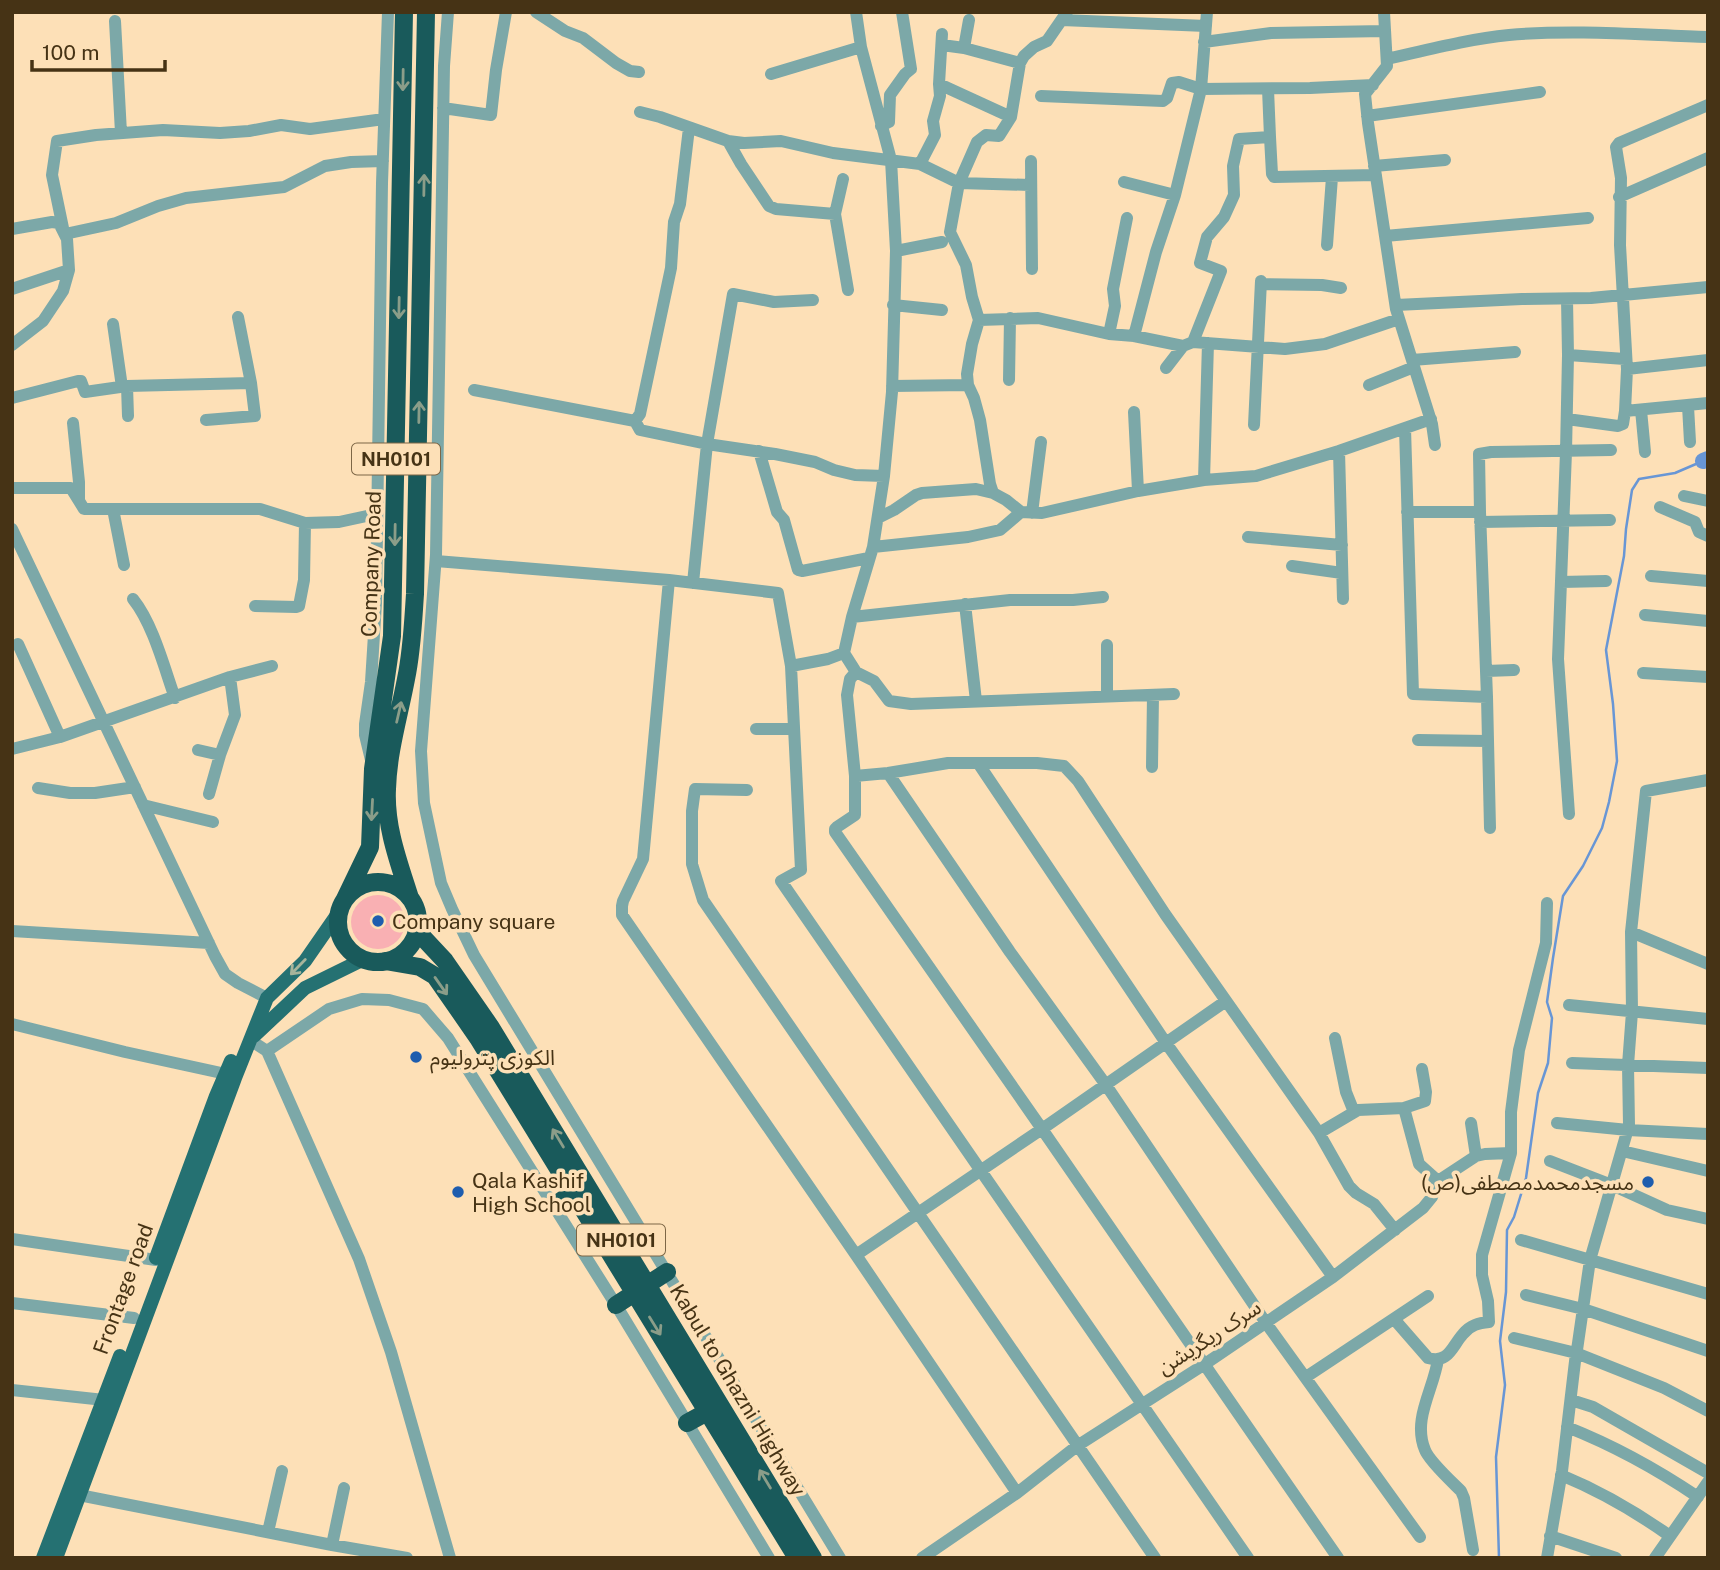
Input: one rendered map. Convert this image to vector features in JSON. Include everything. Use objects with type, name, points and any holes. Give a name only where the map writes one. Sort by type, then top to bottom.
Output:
[{"type":"highway","name":"Company Road","points":[[342,906],[370,847],[373,769],[392,636],[404,12]]},
{"type":"highway","name":"Company Road","points":[[410,898],[391,836],[386,790],[392,743],[407,678],[414,606],[426,12]]},
{"type":"highway","points":[[364,959],[350,950],[341,937],[338,920],[342,906],[359,887],[377,882],[396,886],[410,898]]},
{"type":"highway","name":"NH0101","points":[[410,898],[418,920],[417,931]]},
{"type":"highway","points":[[385,961],[405,951],[417,931]]},
{"type":"highway","name":"Kabul to Ghazni Highway","points":[[417,931],[445,961],[490,1026],[641,1288],[707,1412],[797,1558]]},
{"type":"highway","name":"NH0101","points":[[364,959],[385,961]]},
{"type":"highway","name":"Kabul to Ghazni Highway","points":[[385,961],[420,967],[435,976],[478,1038],[572,1192],[641,1288],[813,1558]]},
{"type":"highway","points":[[554,1206],[572,1192]]},
{"type":"highway","points":[[616,1305],[667,1272]]},
{"type":"highway","points":[[687,1423],[707,1412]]},
{"type":"main road","points":[[56,1558],[267,998],[305,961],[342,906]]},
{"type":"main road","points":[[250,1040],[305,988],[364,959]]},
{"type":"main road","name":"Frontage road","points":[[43,1558],[226,1074],[232,1060],[250,1040]]},
{"type":"street","points":[[373,769],[365,724],[371,682],[376,603],[388,12]]},
{"type":"street","points":[[448,12],[443,108],[436,561],[421,751],[424,803],[441,883],[474,955],[839,1558]]},
{"type":"street","points":[[443,108],[491,115],[506,12]]},
{"type":"street","points":[[537,12],[565,31],[583,38],[616,63],[630,71],[639,72]]},
{"type":"street","points":[[856,12],[861,47],[891,160],[896,251],[892,386],[884,476],[871,552],[844,653],[856,672],[874,681],[889,701],[911,704],[1174,694]]},
{"type":"street","points":[[881,126],[889,122],[890,95],[911,69],[902,12]]},
{"type":"street","points":[[1386,13],[1387,66],[1365,94],[1367,116],[1396,305],[1431,419],[1435,445]]},
{"type":"street","points":[[993,493],[967,374],[979,320],[966,265],[950,232],[959,183],[977,142],[986,135],[999,136],[1011,117],[1020,63],[1034,47],[1047,41],[1065,16],[1206,19],[1201,89],[1175,195],[1156,252],[1134,336]]},
{"type":"street","points":[[964,48],[969,20]]},
{"type":"street","points":[[115,21],[121,133]]},
{"type":"street","points":[[1204,42],[1271,33],[1385,31]]},
{"type":"street","points":[[1387,59],[1490,37],[1512,35],[1568,32],[1708,37]]},
{"type":"street","points":[[920,164],[934,135],[933,121],[940,96],[942,39],[964,48],[1020,63]]},
{"type":"street","points":[[771,75],[861,47]]},
{"type":"street","points":[[1041,96],[1163,101],[1167,98],[1172,83],[1179,82],[1201,89],[1373,85]]},
{"type":"street","points":[[939,84],[1011,117]]},
{"type":"street","points":[[1268,89],[1274,177],[1332,177],[1445,160]]},
{"type":"street","points":[[1367,116],[1540,92]]},
{"type":"street","points":[[1567,419],[1618,426],[1623,424],[1626,364],[1621,295],[1620,178],[1616,147],[1619,143],[1708,105]]},
{"type":"street","points":[[640,112],[728,141],[781,141],[834,153],[920,164],[959,183],[1030,186]]},
{"type":"street","points":[[12,345],[43,321],[63,292],[69,270],[52,175],[57,141],[163,130],[220,133],[281,125],[310,129],[384,119]]},
{"type":"street","points":[[635,421],[640,414],[671,268],[674,222],[680,204],[689,128]]},
{"type":"street","points":[[1166,368],[1188,344],[1222,271],[1200,263],[1207,237],[1224,217],[1234,195],[1233,166],[1239,139],[1270,137]]},
{"type":"street","points":[[728,141],[769,206],[776,209],[835,214]]},
{"type":"street","points":[[1619,197],[1708,158]]},
{"type":"street","points":[[64,231],[116,223],[186,198],[285,187],[325,166],[383,161]]},
{"type":"street","points":[[1031,161],[1032,270]]},
{"type":"street","points":[[1327,245],[1332,177]]},
{"type":"street","points":[[843,179],[835,214],[848,290]]},
{"type":"street","points":[[1124,182],[1175,195]]},
{"type":"street","points":[[1109,334],[1115,306],[1113,289],[1127,218]]},
{"type":"street","points":[[1385,236],[1588,218]]},
{"type":"street","points":[[12,229],[52,222],[59,223],[64,231]]},
{"type":"street","points":[[896,251],[942,242]]},
{"type":"street","points":[[12,289],[69,270]]},
{"type":"street","points":[[1254,425],[1261,282],[1341,288]]},
{"type":"street","points":[[1396,305],[1567,299],[1708,288]]},
{"type":"street","points":[[693,583],[707,444],[733,294],[774,302],[813,300]]},
{"type":"street","points":[[1567,299],[1567,419],[1559,659],[1569,814]]},
{"type":"street","points":[[893,305],[942,310]]},
{"type":"street","points":[[206,419],[255,416],[239,317]]},
{"type":"street","points":[[1009,380],[1010,318]]},
{"type":"street","points":[[979,320],[1038,318],[1109,334],[1188,344],[1285,349],[1325,344],[1399,319]]},
{"type":"street","points":[[113,324],[128,416]]},
{"type":"street","points":[[1203,480],[1208,343]]},
{"type":"street","points":[[1369,385],[1413,364],[1515,352]]},
{"type":"street","points":[[1568,355],[1626,364],[1708,360]]},
{"type":"street","points":[[12,398],[78,381],[81,381],[85,392],[125,386],[251,383]]},
{"type":"street","points":[[892,386],[968,385]]},
{"type":"street","points":[[474,390],[635,421]]},
{"type":"street","points":[[1625,411],[1708,403]]},
{"type":"street","points":[[1688,406],[1690,442]]},
{"type":"street","points":[[1641,410],[1645,452]]},
{"type":"street","points":[[1134,412],[1138,491]]},
{"type":"street","points":[[878,518],[922,493],[976,489],[993,493],[1027,513],[1042,513],[1138,491],[1203,480],[1256,476],[1431,419]]},
{"type":"street","points":[[635,421],[640,430],[815,463],[855,475],[884,476]]},
{"type":"street","points":[[73,424],[79,499],[84,509],[260,509],[305,523],[339,522],[376,514]]},
{"type":"street","points":[[1405,428],[1412,694],[1487,697]]},
{"type":"street","points":[[759,452],[777,512],[784,520],[798,570],[802,571],[871,552],[1000,530],[1027,513],[1041,442]]},
{"type":"street","points":[[1490,828],[1479,454],[1611,450]]},
{"type":"street","points":[[1339,451],[1343,599]]},
{"type":"street","points":[[12,488],[71,488],[79,499]]},
{"type":"street","points":[[1684,496],[1708,501]]},
{"type":"street","points":[[1660,507],[1695,522],[1699,531],[1708,536]]},
{"type":"street","points":[[113,509],[124,565]]},
{"type":"street","points":[[1407,512],[1480,517],[1610,520]]},
{"type":"street","points":[[255,606],[299,606],[304,580],[305,523]]},
{"type":"street","points":[[12,529],[225,974],[267,998]]},
{"type":"street","points":[[1248,537],[1342,545]]},
{"type":"street","points":[[436,561],[669,580],[778,593],[791,666],[801,870],[781,881],[1248,1558]]},
{"type":"street","points":[[1292,566],[1342,573]]},
{"type":"street","points":[[1651,576],[1708,581]]},
{"type":"street","points":[[669,580],[643,859],[622,906],[622,915],[1017,1493]]},
{"type":"street","points":[[1561,582],[1606,581]]},
{"type":"street","points":[[852,617],[1010,600],[1102,597]]},
{"type":"street","points":[[133,599],[149,627],[174,698]]},
{"type":"street","points":[[965,604],[976,701]]},
{"type":"street","points":[[1646,615],[1708,621]]},
{"type":"street","points":[[18,644],[60,737]]},
{"type":"street","points":[[1107,645],[1107,696]]},
{"type":"street","points":[[791,666],[844,653]]},
{"type":"street","points":[[12,749],[60,737],[230,677],[272,666]]},
{"type":"street","points":[[1486,671],[1514,670]]},
{"type":"street","points":[[856,672],[850,679],[847,695],[855,776],[855,815],[837,827],[835,832],[1338,1558]]},
{"type":"street","points":[[1643,673],[1708,677]]},
{"type":"street","points":[[209,794],[235,715],[230,677]]},
{"type":"street","points":[[1152,767],[1153,695]]},
{"type":"street","points":[[756,729],[793,729]]},
{"type":"street","points":[[1418,740],[1488,741]]},
{"type":"street","points":[[198,750],[220,755]]},
{"type":"street","points":[[855,776],[948,763],[1037,763],[1064,766],[1078,781],[1165,914],[1319,1133],[1349,1186],[1374,1205],[1395,1230]]},
{"type":"street","points":[[978,763],[1166,1043],[1333,1277]]},
{"type":"street","points":[[887,773],[1010,952],[1106,1085],[1266,1323],[1420,1537]]},
{"type":"street","points":[[1546,1558],[1561,1475],[1590,1260],[1629,1125],[1631,932],[1646,790],[1708,780]]},
{"type":"street","points":[[38,788],[70,793],[95,793],[135,787]]},
{"type":"street","points":[[747,790],[697,788],[694,791],[692,863],[703,900],[1155,1558]]},
{"type":"street","points":[[144,805],[214,822]]},
{"type":"street","points":[[1394,1319],[1428,1358],[1438,1359],[1448,1355],[1464,1332],[1476,1324],[1489,1322],[1482,1255],[1511,1153],[1511,1112],[1519,1050],[1546,943],[1547,903]]},
{"type":"street","points":[[12,931],[209,943]]},
{"type":"street","points":[[1631,932],[1708,964]]},
{"type":"street","points":[[267,1051],[330,1009],[362,999],[389,1000],[422,1009],[448,1038],[616,1305],[769,1558]]},
{"type":"street","points":[[856,1255],[1226,1001]]},
{"type":"street","points":[[1569,1005],[1708,1018]]},
{"type":"street","points":[[12,1024],[226,1074]]},
{"type":"street","points":[[1335,1038],[1346,1092],[1354,1112]]},
{"type":"street","points":[[250,1040],[267,1051],[359,1259],[391,1352],[450,1558]]},
{"type":"street","points":[[1572,1063],[1708,1068]]},
{"type":"street","points":[[1319,1133],[1358,1110],[1405,1108],[1426,1101],[1422,1069]]},
{"type":"street","points":[[1405,1108],[1419,1164],[1438,1181]]},
{"type":"street","points":[[1557,1122],[1708,1135]]},
{"type":"street","points":[[1471,1123],[1476,1156]]},
{"type":"street","points":[[1622,1151],[1708,1171]]},
{"type":"street","name":"سرک ریگریشن","points":[[922,1558],[1017,1493],[1077,1446],[1333,1277],[1423,1208],[1438,1181],[1476,1156],[1511,1153]]},
{"type":"street","points":[[1550,1161],[1667,1210],[1708,1219]]},
{"type":"street","points":[[12,1239],[156,1260]]},
{"type":"street","points":[[1521,1240],[1708,1294]]},
{"type":"street","points":[[1526,1295],[1583,1309],[1708,1351]]},
{"type":"street","points":[[1306,1377],[1428,1296]]},
{"type":"street","points":[[12,1303],[134,1318]]},
{"type":"street","points":[[1514,1338],[1576,1353],[1664,1388],[1708,1411]]},
{"type":"street","points":[[1438,1359],[1421,1419],[1420,1432],[1425,1452],[1461,1491],[1473,1550]]},
{"type":"street","points":[[12,1390],[104,1400]]},
{"type":"street","points":[[1571,1400],[1593,1407],[1708,1473]]},
{"type":"street","points":[[1567,1427],[1609,1444],[1669,1477],[1698,1497]]},
{"type":"street","points":[[268,1532],[282,1471]]},
{"type":"street","points":[[1561,1475],[1642,1516],[1671,1536]]},
{"type":"street","points":[[1655,1558],[1708,1482]]},
{"type":"street","points":[[332,1545],[344,1488]]},
{"type":"street","points":[[79,1495],[407,1558]]},
{"type":"street","points":[[1550,1536],[1616,1558]]},
{"type":"shaded area","points":[[378,895],[397,903],[405,922],[397,941],[378,949],[359,941],[351,922],[359,903]]},
{"type":"waterway","points":[[1703,461],[1708,459]]},
{"type":"waterway","points":[[1499,1558],[1496,1457],[1505,1385],[1500,1341],[1506,1292],[1507,1230],[1514,1217],[1526,1178],[1538,1093],[1548,1063],[1552,1018],[1547,1002],[1563,896],[1583,866],[1602,828],[1617,761],[1606,650],[1624,556],[1632,490],[1639,479],[1675,473],[1703,461]]},
{"type":"place","name":"Company square","points":[[378,921]]},
{"type":"place","name":"الکوزی پترولیوم","points":[[416,1057]]},
{"type":"place","name":"مسجدمحمدمصطفی(ص)","points":[[1648,1182]]},
{"type":"place","name":"Qala Kashif High School","points":[[458,1192]]}]
